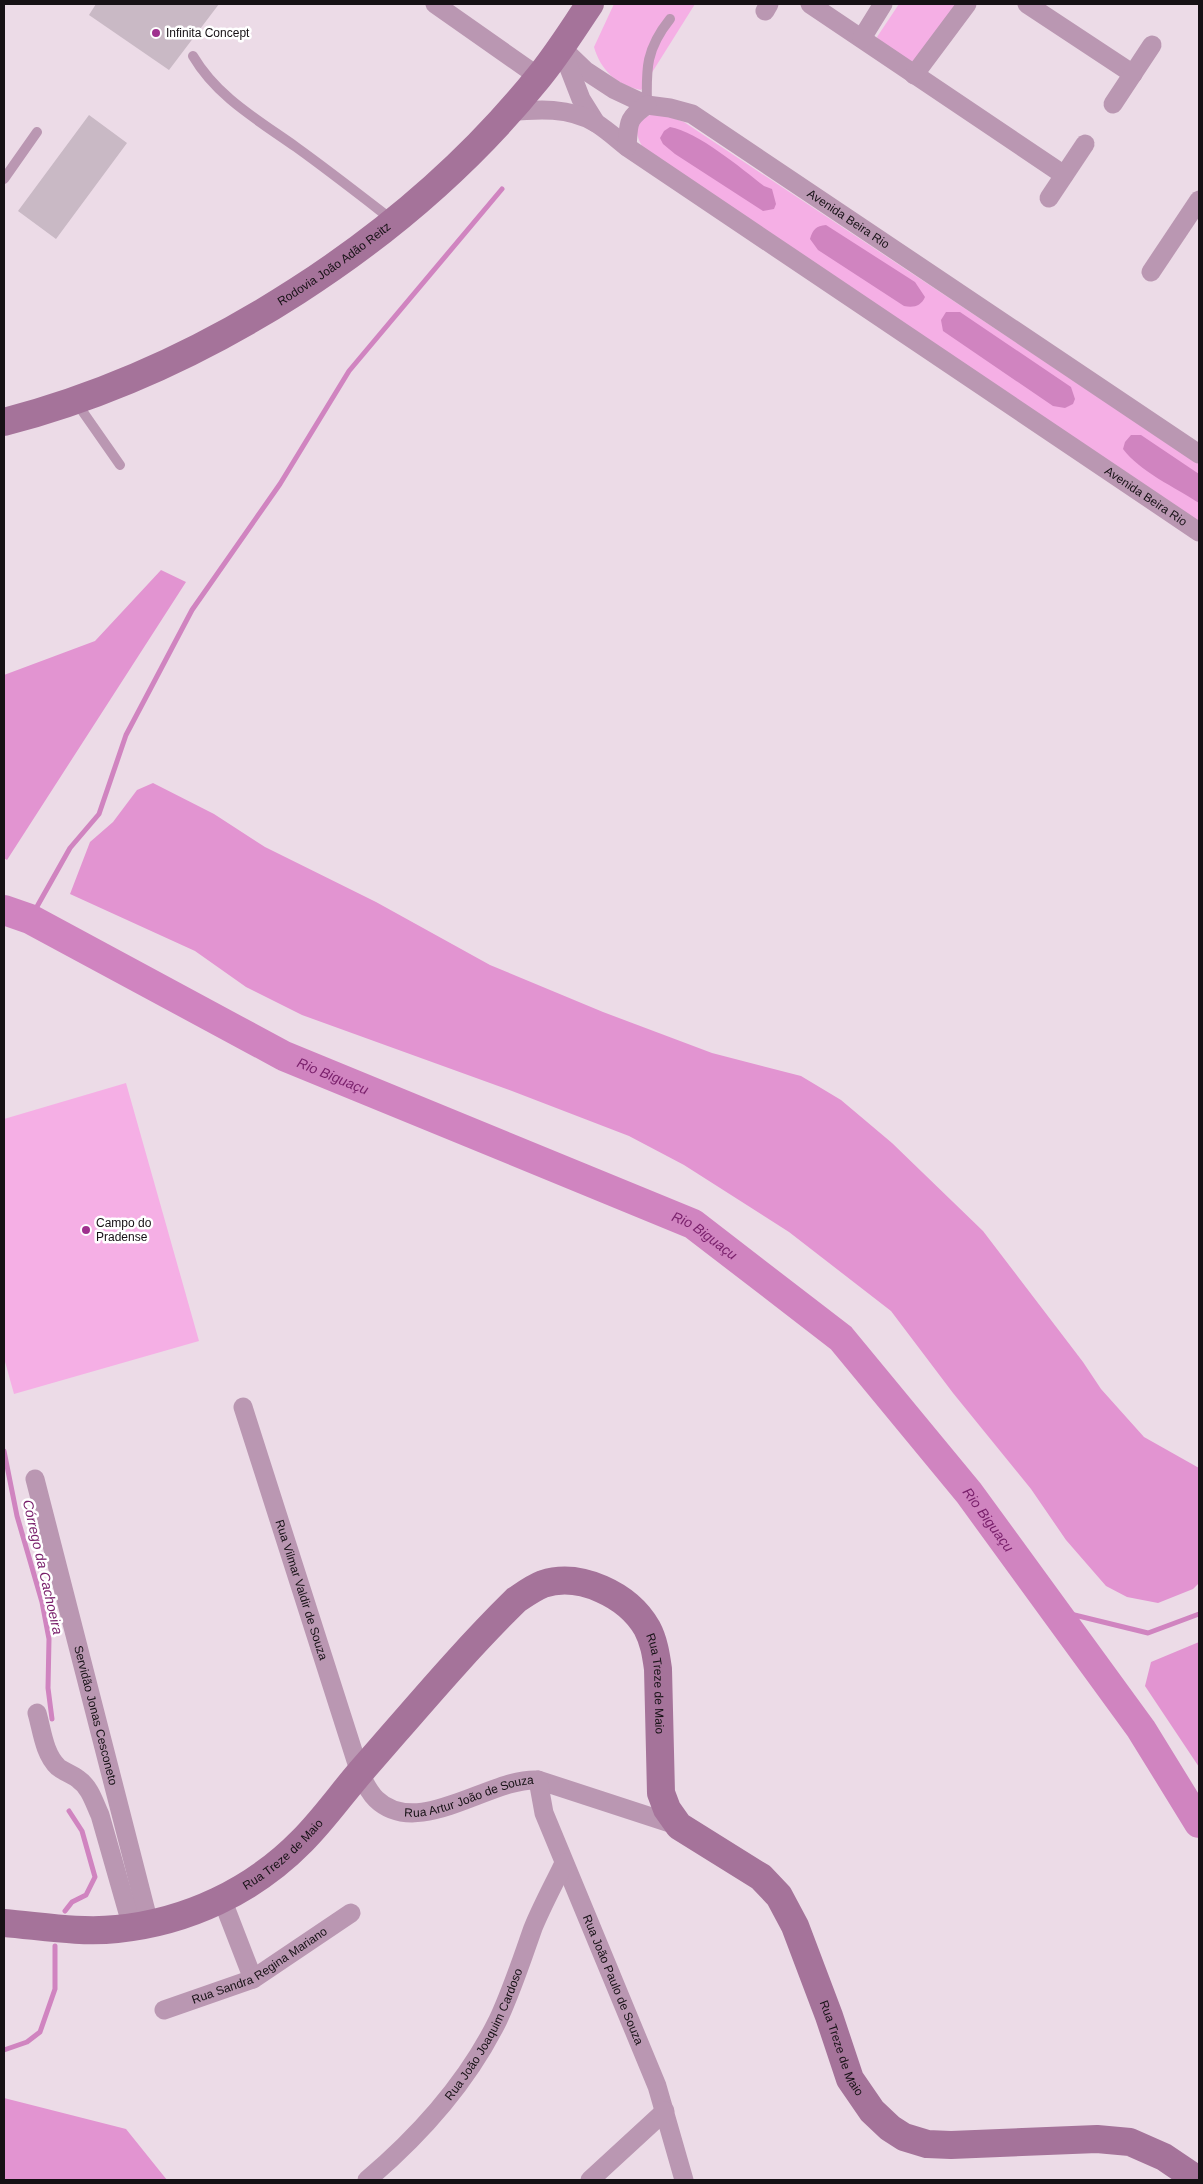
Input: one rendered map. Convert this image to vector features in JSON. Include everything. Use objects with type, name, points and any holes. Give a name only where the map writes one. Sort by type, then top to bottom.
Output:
[{"type":"street","points":[[435,4],[538,77]]},
{"type":"street","name":"Rodovia João Adão Reitz","points":[[4,422],[75,400],[144,373],[202,345],[268,309],[319,276],[394,221],[467,156],[538,77],[590,4]]},
{"type":"street","points":[[810,4],[1064,175]]},
{"type":"street","points":[[862,38],[883,4]]},
{"type":"street","points":[[914,75],[967,4]]},
{"type":"street","points":[[1027,4],[1133,74]]},
{"type":"street","points":[[1113,104],[1152,45]]},
{"type":"street","name":"Avenida Beira Rio","points":[[561,47],[593,76],[615,90],[646,104],[692,114],[1199,454]]},
{"type":"street","name":"Avenida Beira Rio","points":[[561,47],[570,73],[596,123]]},
{"type":"street","points":[[627,147],[629,122],[646,104]]},
{"type":"street","name":"Avenida Beira Rio","points":[[508,112],[540,109],[568,112],[596,123],[627,147],[1199,532]]},
{"type":"street","points":[[1049,198],[1084,144]]},
{"type":"street","points":[[1151,272],[1199,200]]},
{"type":"street","name":"Rua Vilmar Valdir de Souza","points":[[243,1407],[360,1773]]},
{"type":"street","name":"Servidão Jonas Cesconeto","points":[[35,1479],[141,1925]]},
{"type":"street","name":"Rua Treze de Maio","points":[[4,1923],[100,1930],[141,1925],[199,1909],[222,1900],[251,1884],[281,1860],[315,1828],[360,1773],[516,1600],[528,1591],[542,1585],[566,1580],[579,1582],[607,1592],[631,1608],[640,1618],[652,1640],[656,1654],[660,1686],[661,1793],[666,1809],[679,1826],[761,1877],[779,1896],[795,1926],[829,2016],[850,2079],[872,2111],[904,2137],[928,2144],[951,2145],[1097,2139],[1130,2142],[1164,2156],[1198,2180]]},
{"type":"street","points":[[37,1713],[51,1758],[58,1767],[86,1785],[94,1800],[141,1925]]},
{"type":"street","name":"Rua Artur João de Souza","points":[[360,1773],[376,1799],[396,1812],[411,1813],[444,1807],[522,1781],[538,1780],[679,1826]]},
{"type":"street","name":"Rua João Paulo de Souza","points":[[538,1780],[544,1812],[665,2110],[684,2180]]},
{"type":"street","name":"Rua João Joaquim Cardoso","points":[[367,2180],[415,2137],[432,2118],[462,2078],[488,2037],[507,2001],[534,1926],[564,1863]]},
{"type":"street","points":[[222,1900],[253,1979]]},
{"type":"street","name":"Rua Sandra Regina Mariano","points":[[164,2010],[253,1979],[351,1913]]},
{"type":"street","points":[[590,2180],[665,2110]]},
{"type":"lane","points":[[646,104],[646,71],[651,50],[658,34],[670,19]]},
{"type":"lane","points":[[193,56],[203,74],[229,100],[297,147],[394,221]]},
{"type":"lane","points":[[4,179],[36,132]]},
{"type":"lane","points":[[75,400],[120,465]]},
{"type":"shaded area","points":[[614,4],[695,4],[641,90],[625,85],[611,76],[601,63],[594,47]]},
{"type":"shaded area","points":[[899,4],[958,4],[918,62],[912,62],[895,55],[884,47],[877,37]]},
{"type":"shaded area","points":[[653,114],[664,115],[684,122],[1199,464],[1199,522],[648,155],[638,138],[637,132],[640,122],[645,117]]},
{"type":"shaded area","points":[[670,127],[681,130],[706,143],[764,186],[772,189],[776,204],[774,209],[763,211],[675,154],[663,144],[660,138],[664,131]]},
{"type":"shaded area","points":[[826,225],[915,282],[925,297],[919,304],[911,307],[904,306],[818,250],[810,239],[815,229]]},
{"type":"shaded area","points":[[946,312],[960,312],[1071,387],[1075,399],[1073,404],[1065,408],[1053,406],[943,331],[941,320]]},
{"type":"shaded area","points":[[1131,435],[1141,435],[1199,474],[1199,503],[1158,479],[1130,457],[1123,449],[1125,442]]},
{"type":"shaded area","points":[[161,570],[186,582],[7,860],[4,858],[4,675],[95,641]]},
{"type":"shaded area","points":[[153,783],[214,814],[265,847],[376,902],[490,965],[603,1012],[712,1053],[801,1076],[841,1100],[892,1143],[983,1231],[1083,1362],[1101,1389],[1144,1437],[1199,1468],[1199,1583],[1193,1589],[1158,1603],[1127,1597],[1106,1586],[1066,1540],[1031,1489],[953,1393],[891,1311],[789,1232],[684,1165],[629,1136],[512,1091],[302,1015],[246,987],[195,951],[70,894],[90,842],[113,822],[137,790]]},
{"type":"shaded area","name":"Campo do Pradense","points":[[126,1083],[199,1341],[14,1394],[4,1358],[4,1119]]},
{"type":"shaded area","points":[[1199,1642],[1199,1767],[1145,1686],[1151,1662]]},
{"type":"shaded area","points":[[4,2098],[126,2129],[167,2180],[4,2180]]},
{"type":"building","name":"Infinita Concept","points":[[96,4],[219,4],[169,70],[89,15]]},
{"type":"building","points":[[89,115],[127,143],[56,239],[18,211]]},
{"type":"waterway","points":[[30,919],[70,848],[99,814],[126,735],[192,610],[280,484],[349,371],[502,189]]},
{"type":"waterway","name":"Rio Biguaçu","points":[[4,910],[30,919],[284,1056],[693,1224],[841,1338],[969,1493],[1141,1729],[1199,1823]]},
{"type":"waterway","name":"Córrego da Cachoeira","points":[[4,1451],[17,1516],[42,1602],[49,1639],[48,1688],[52,1719]]},
{"type":"waterway","points":[[1054,1610],[1148,1633],[1199,1614]]},
{"type":"waterway","name":"Córrego da Cachoeira","points":[[65,1911],[72,1902],[86,1895],[95,1877],[82,1831],[69,1811]]},
{"type":"waterway","name":"Córrego da Cachoeira","points":[[4,2050],[27,2042],[40,2032],[55,1989],[55,1946]]},
{"type":"place","name":"Infinita Concept","points":[[156,33]]},
{"type":"place","name":"Campo do Pradense","points":[[86,1230]]}]
